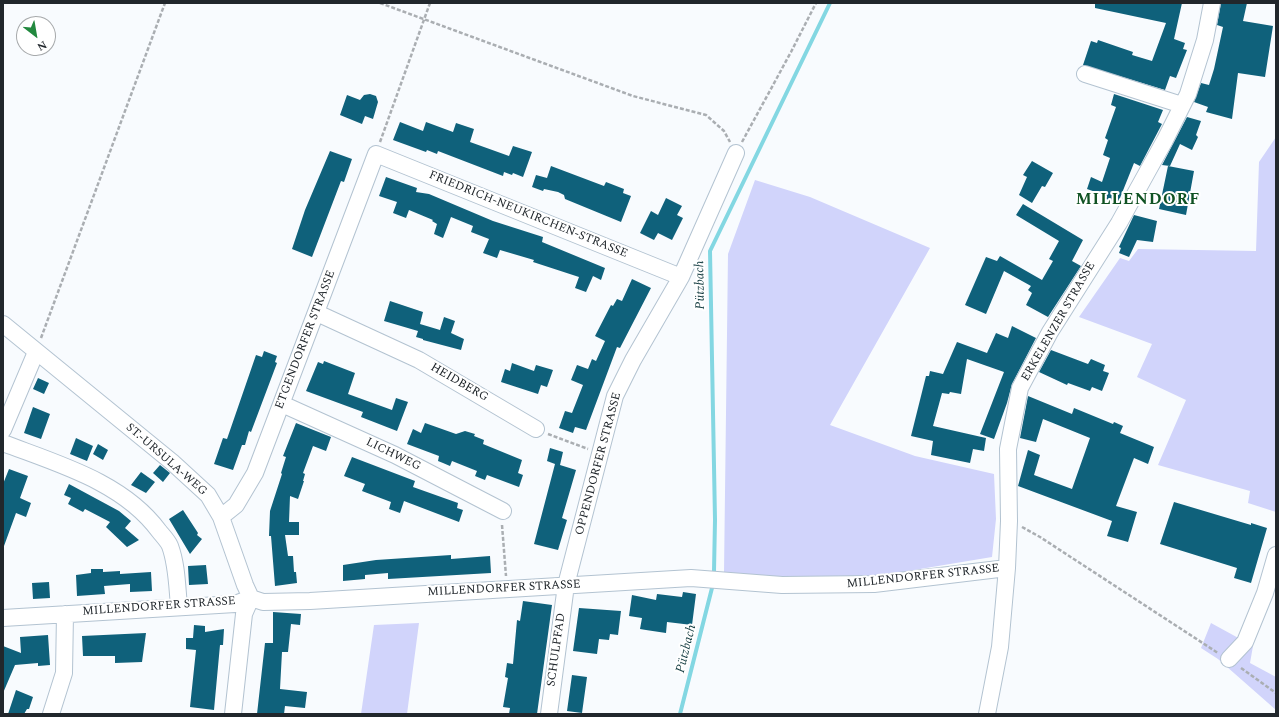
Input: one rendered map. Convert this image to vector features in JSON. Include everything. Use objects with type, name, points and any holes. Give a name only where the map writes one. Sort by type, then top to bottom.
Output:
[{"type":"street","name":"ERKELENZER STRASSE","points":[[986,714],[1000,647],[1007,568],[1009,521],[1008,449],[1020,388],[1050,332],[1119,223],[1165,140],[1188,94],[1205,40],[1212,3]]},
{"type":"street","points":[[1085,74],[1182,105]]},
{"type":"street","name":"OPPENDORFER STRASSE","points":[[566,585],[615,396],[633,360],[681,277],[736,153]]},
{"type":"street","name":"FRIEDRICH-NEUKIRCHEN-STRASSE","points":[[376,154],[681,277]]},
{"type":"street","name":"ETGENDORFER STRASSE","points":[[221,516],[236,505],[255,473],[317,313],[376,154]]},
{"type":"street","name":"HEIDBERG","points":[[317,313],[420,360],[536,428]]},
{"type":"street","name":"ST.-URSULA-WEG","points":[[3,324],[172,462],[208,495],[221,516],[251,598]]},
{"type":"street","points":[[3,430],[36,352]]},
{"type":"street","name":"LICHWEG","points":[[282,404],[395,455],[503,510]]},
{"type":"street","points":[[3,443],[82,473],[133,504],[154,523],[169,544],[176,564],[179,606]]},
{"type":"street","points":[[1228,659],[1245,642],[1265,593],[1276,555]]},
{"type":"street","name":"MILLENDORFER STRASSE","points":[[3,618],[179,606],[235,604],[251,598],[263,602],[310,601],[508,588],[704,578],[782,585],[874,584],[1007,568]]},
{"type":"street","name":"SCHULPFAD","points":[[549,714],[566,585]]},
{"type":"street","points":[[233,714],[244,614],[251,598]]},
{"type":"street","points":[[51,714],[64,673],[66,649],[65,614]]},
{"type":"path","points":[[36,352],[165,3]]},
{"type":"path","points":[[380,3],[633,96],[706,115],[724,131],[736,153]]},
{"type":"path","points":[[376,154],[430,3]]},
{"type":"path","points":[[736,153],[816,3]]},
{"type":"path","points":[[536,428],[600,453]]},
{"type":"path","points":[[503,510],[502,524],[508,588]]},
{"type":"path","points":[[1009,521],[1040,537],[1228,659],[1276,693]]},
{"type":"shaded area","points":[[1276,137],[1276,512],[1248,503],[1250,491],[1158,465],[1186,400],[1137,377],[1152,344],[1079,317],[1120,258],[1129,261],[1138,249],[1256,251],[1259,162]]},
{"type":"shaded area","points":[[755,180],[810,197],[930,248],[830,425],[915,456],[994,474],[996,519],[992,557],[872,577],[774,577],[724,572],[728,254]]},
{"type":"shaded area","points":[[419,623],[407,714],[361,714],[374,625]]},
{"type":"shaded area","points":[[1211,623],[1253,646],[1250,663],[1276,677],[1276,710],[1218,659],[1201,648]]},
{"type":"building","points":[[1095,3],[1182,3],[1174,39],[1185,43],[1183,49],[1187,50],[1176,78],[1170,76],[1165,90],[1083,65],[1091,41],[1097,43],[1098,40],[1133,52],[1132,55],[1152,61],[1166,23],[1095,8]]},
{"type":"building","points":[[1221,3],[1247,3],[1243,21],[1273,26],[1265,77],[1238,73],[1232,119],[1206,112],[1208,107],[1194,102],[1201,83],[1209,85],[1214,69],[1223,27],[1217,25]]},
{"type":"building","points":[[370,94],[376,96],[378,102],[373,119],[365,116],[362,124],[340,115],[347,95],[360,100],[364,95]]},
{"type":"building","points":[[1114,94],[1163,110],[1158,122],[1162,124],[1140,166],[1134,163],[1118,203],[1106,199],[1107,196],[1087,189],[1091,177],[1102,182],[1110,158],[1103,155],[1108,140],[1105,138],[1116,107],[1111,105]]},
{"type":"building","points":[[1187,117],[1201,121],[1196,135],[1198,137],[1192,150],[1180,144],[1170,166],[1162,165]]},
{"type":"building","points":[[400,122],[423,131],[426,122],[453,132],[456,123],[474,129],[470,142],[509,156],[513,146],[532,152],[523,177],[513,173],[512,175],[504,172],[503,176],[438,151],[437,154],[427,150],[426,152],[393,140]]},
{"type":"building","points":[[330,151],[352,159],[344,182],[341,181],[312,257],[292,249],[305,210]]},
{"type":"building","points":[[1032,161],[1053,173],[1045,187],[1042,186],[1032,203],[1019,195],[1027,177],[1023,175]]},
{"type":"building","points":[[551,166],[604,186],[606,182],[624,189],[623,193],[631,196],[621,222],[565,199],[564,195],[558,192],[544,189],[543,191],[532,187],[536,175],[547,178]]},
{"type":"building","points":[[1168,166],[1194,171],[1186,215],[1159,209]]},
{"type":"building","points":[[386,177],[417,188],[416,192],[429,194],[493,221],[543,237],[542,242],[605,268],[601,280],[593,276],[586,292],[575,288],[579,277],[533,262],[534,260],[500,250],[497,258],[483,253],[489,239],[471,232],[473,226],[451,217],[443,238],[434,234],[437,224],[432,221],[433,220],[409,210],[406,218],[393,213],[397,202],[379,196]]},
{"type":"building","points":[[666,198],[682,206],[677,215],[683,218],[672,240],[658,233],[654,240],[640,233],[651,211],[658,215]]},
{"type":"building","points":[[1023,204],[1083,240],[1072,261],[1081,266],[1048,317],[1026,305],[1032,293],[1028,290],[1031,286],[1004,271],[986,314],[965,305],[986,257],[997,261],[1000,256],[1042,280],[1053,261],[1049,259],[1059,241],[1016,215]]},
{"type":"building","points":[[1134,215],[1157,221],[1153,242],[1137,240],[1129,257],[1119,253],[1121,248],[1119,247]]},
{"type":"building","points":[[632,279],[651,288],[620,348],[617,347],[586,430],[575,427],[573,433],[559,428],[565,411],[572,413],[583,385],[571,380],[577,365],[588,369],[592,359],[596,361],[605,341],[595,336],[611,305],[613,306],[617,299],[622,301]]},
{"type":"building","points":[[390,301],[423,312],[420,324],[440,330],[444,317],[455,321],[451,333],[464,339],[461,350],[423,340],[416,337],[418,331],[384,321]]},
{"type":"building","points":[[1012,326],[1036,338],[1012,384],[994,439],[980,434],[1004,372],[967,359],[961,394],[950,392],[949,394],[942,393],[933,426],[986,438],[984,451],[973,449],[970,463],[931,455],[933,441],[911,436],[926,376],[929,376],[930,371],[943,374],[957,342],[987,353],[996,333],[1008,338]]},
{"type":"building","points":[[1051,350],[1088,364],[1091,359],[1105,365],[1103,371],[1109,373],[1102,391],[1092,387],[1090,391],[1068,383],[1067,385],[1039,372]]},
{"type":"building","points":[[264,351],[277,356],[275,362],[277,363],[251,432],[249,431],[245,445],[242,445],[233,470],[214,464],[223,438],[227,439],[256,355],[262,357]]},
{"type":"building","points":[[324,361],[355,373],[348,394],[392,410],[396,398],[408,402],[397,431],[361,417],[363,412],[306,391],[318,362],[323,364]]},
{"type":"building","points":[[512,363],[534,371],[536,365],[553,370],[547,387],[541,385],[538,394],[501,382],[505,369],[510,371]]},
{"type":"building","points":[[38,378],[49,383],[44,394],[33,389]]},
{"type":"building","points":[[1028,396],[1072,414],[1074,408],[1113,424],[1114,422],[1123,426],[1120,433],[1154,447],[1148,464],[1134,458],[1116,506],[1137,512],[1128,542],[1107,536],[1112,521],[1018,486],[1028,450],[1040,455],[1034,475],[1072,489],[1090,438],[1043,419],[1036,442],[1020,438]]},
{"type":"building","points":[[33,407],[50,414],[41,439],[24,433]]},
{"type":"building","points":[[296,423],[331,437],[326,451],[313,446],[303,473],[305,474],[304,481],[298,499],[290,496],[289,522],[299,522],[299,535],[285,535],[288,556],[293,556],[294,572],[296,572],[297,583],[275,586],[271,536],[269,536],[270,511],[282,474],[281,473],[286,457],[283,456]]},
{"type":"building","points":[[425,423],[456,434],[465,431],[475,434],[474,436],[484,440],[483,444],[522,460],[518,473],[523,475],[519,487],[487,475],[485,480],[475,476],[477,471],[452,461],[450,466],[438,461],[439,456],[407,444],[413,429],[421,433]]},
{"type":"building","points":[[76,438],[93,446],[87,461],[70,454]]},
{"type":"building","points":[[98,444],[108,450],[103,460],[93,454]]},
{"type":"building","points":[[550,448],[563,452],[560,465],[576,470],[562,518],[567,520],[558,550],[534,544],[555,464],[547,461]]},
{"type":"building","points":[[352,457],[415,481],[413,487],[458,503],[457,508],[463,510],[459,522],[404,501],[400,513],[389,509],[391,502],[362,491],[365,484],[344,476]]},
{"type":"building","points":[[160,465],[170,473],[163,482],[153,473]]},
{"type":"building","points":[[9,469],[28,476],[20,498],[31,503],[26,517],[16,513],[4,546],[3,484]]},
{"type":"building","points":[[141,472],[155,482],[146,493],[131,485]]},
{"type":"building","points":[[69,484],[119,511],[131,521],[125,528],[139,540],[127,547],[106,527],[110,522],[85,509],[83,512],[68,504],[71,498],[64,495]]},
{"type":"building","points":[[1174,502],[1251,525],[1251,523],[1267,528],[1251,583],[1234,578],[1237,568],[1160,544]]},
{"type":"building","points":[[183,510],[198,533],[197,535],[202,539],[190,554],[169,519]]},
{"type":"building","points":[[451,555],[451,559],[490,556],[491,573],[388,579],[388,573],[365,575],[365,579],[343,581],[343,565],[376,560]]},
{"type":"building","points":[[206,565],[208,584],[189,585],[188,566]]},
{"type":"building","points":[[91,569],[103,569],[103,572],[120,571],[120,574],[151,572],[152,591],[130,592],[130,584],[104,586],[105,594],[77,596],[76,575],[91,573]]},
{"type":"building","points":[[49,582],[50,598],[33,599],[32,583]]},
{"type":"building","points":[[683,592],[696,594],[692,625],[667,622],[666,633],[640,629],[642,618],[629,616],[632,595],[656,600],[657,594],[682,597]]},
{"type":"building","points":[[523,601],[552,605],[537,714],[509,714],[510,708],[503,707],[508,678],[505,677],[507,663],[513,664],[517,620],[520,621]]},
{"type":"building","points":[[579,608],[621,611],[618,635],[610,634],[609,640],[599,639],[597,654],[573,651]]},
{"type":"building","points":[[273,612],[301,614],[300,625],[291,624],[288,652],[282,652],[280,689],[307,692],[305,708],[285,706],[284,714],[257,714],[265,643],[273,643]]},
{"type":"building","points":[[194,625],[205,626],[205,632],[224,629],[223,645],[220,645],[214,710],[190,707],[196,650],[186,649],[186,638],[193,638]]},
{"type":"building","points":[[146,633],[142,662],[115,663],[115,656],[83,656],[82,636]]},
{"type":"building","points":[[48,635],[50,665],[38,666],[38,663],[15,665],[3,693],[3,646],[21,653],[20,637]]},
{"type":"building","points":[[572,675],[587,677],[582,713],[567,711]]},
{"type":"building","points":[[16,690],[33,697],[29,709],[27,709],[24,714],[8,714]]},
{"type":"waterway","name":"Pützbach","points":[[714,571],[715,520],[710,251],[830,3]]},
{"type":"waterway","name":"Pützbach","points":[[680,714],[712,588]]},
{"type":"district","name":"MILLENDORF","points":[[1138,201]]}]
